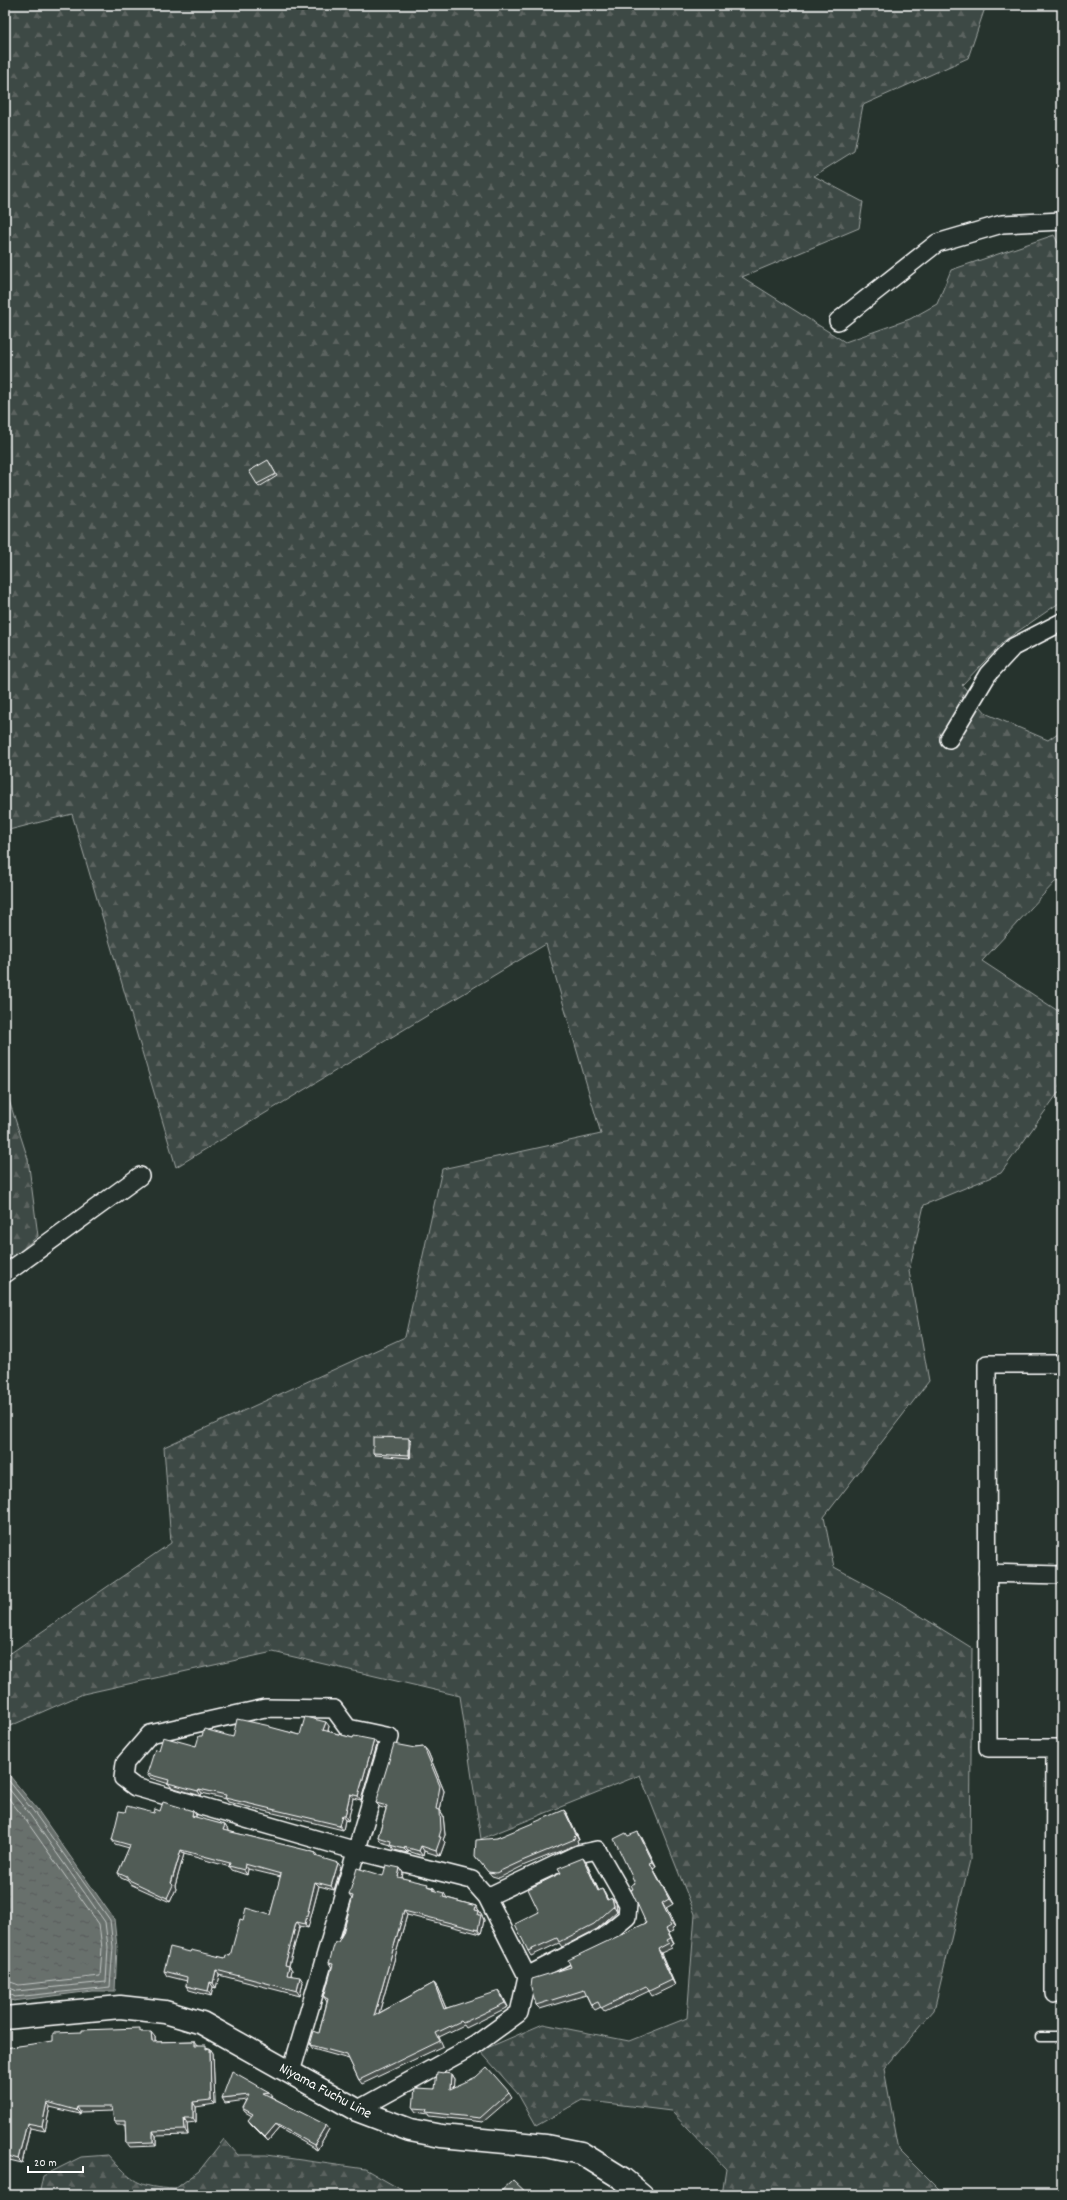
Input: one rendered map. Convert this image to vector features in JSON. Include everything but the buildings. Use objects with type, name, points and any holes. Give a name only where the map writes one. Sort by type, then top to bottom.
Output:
[{"type":"main road","name":"Niyama Fuchu Line","points":[[5,2018],[120,2007],[165,2012],[202,2023],[357,2110],[410,2130],[441,2136],[546,2146],[581,2153],[622,2179],[642,2195]]},
{"type":"street","points":[[838,321],[937,243],[1002,224],[1062,221]]},
{"type":"street","points":[[949,739],[988,674],[1013,647],[1062,622]]},
{"type":"street","points":[[5,1274],[140,1176]]},
{"type":"street","points":[[1054,1994],[1058,1748],[988,1748],[986,1364],[1062,1364]]},
{"type":"street","points":[[987,1572],[1062,1574]]},
{"type":"street","points":[[291,2072],[357,1851],[390,1737],[348,1728],[334,1708],[265,1708],[150,1734],[125,1763],[122,1778],[135,1787],[357,1851],[472,1880],[487,1897],[527,1976],[519,2013],[475,2045],[357,2110]]},
{"type":"street","points":[[487,1897],[578,1854],[597,1850],[628,1904],[627,1918],[602,1937],[527,1976]]},
{"type":"lane","points":[[1040,2037],[1062,2037]]},
{"type":"green space","points":[[5,5],[986,5],[968,58],[863,105],[854,151],[814,176],[863,202],[859,228],[742,277],[845,342],[910,319],[937,304],[951,270],[1054,235],[1062,251],[1062,601],[1004,641],[962,685],[987,714],[1048,740],[1062,730],[1062,880],[1055,882],[982,961],[1058,1011],[1062,1011],[1062,1094],[1058,1093],[1001,1173],[924,1205],[909,1271],[929,1381],[824,1517],[834,1567],[895,1600],[972,1648],[970,1860],[934,2010],[884,2069],[899,2150],[944,2195],[722,2195],[726,2169],[671,2111],[582,2100],[536,2126],[518,2094],[480,2051],[543,2024],[629,2041],[687,2018],[695,1914],[640,1775],[481,1839],[460,1696],[273,1652],[83,1694],[8,1727],[5,1724],[5,1657],[171,1543],[164,1447],[405,1337],[442,1169],[601,1134],[546,944],[176,1167],[72,814],[5,831]]},
{"type":"green space","points":[[5,1088],[28,1159],[38,1236],[5,1264]]},
{"type":"green space","points":[[224,2139],[238,2155],[266,2155],[365,2169],[405,2192],[404,2195],[39,2195],[43,2176],[81,2157],[108,2155],[123,2171],[137,2181],[152,2187],[175,2189],[199,2171]]},
{"type":"water","points":[[5,1770],[37,1809],[114,1919],[117,1947],[115,1991],[92,1991],[13,2001],[5,1993]]}]
